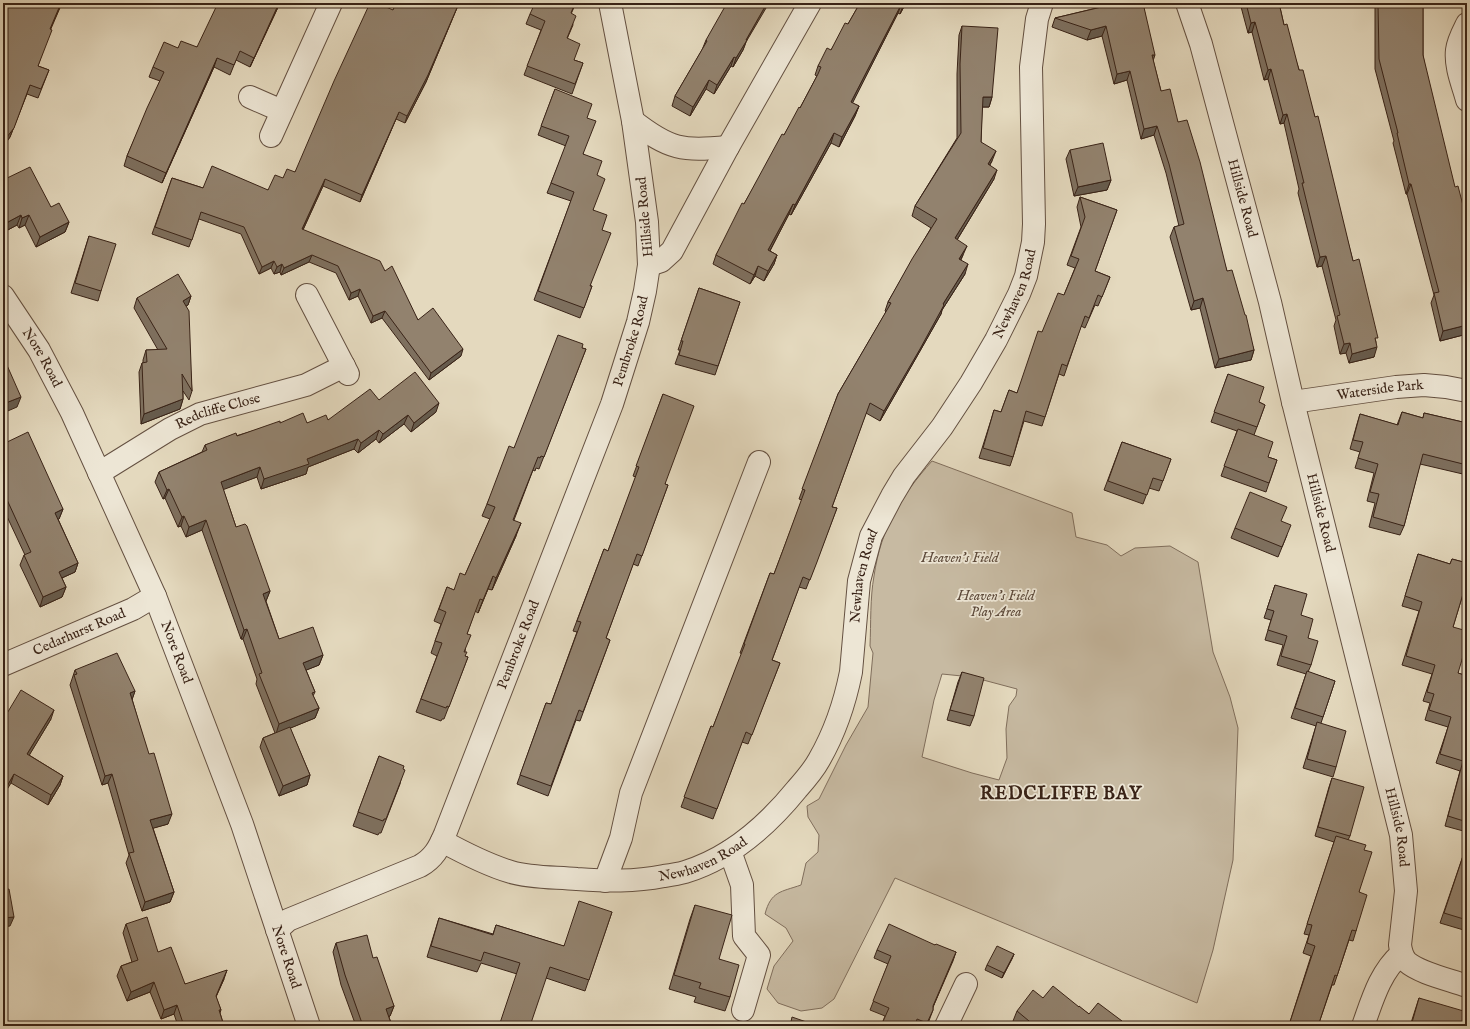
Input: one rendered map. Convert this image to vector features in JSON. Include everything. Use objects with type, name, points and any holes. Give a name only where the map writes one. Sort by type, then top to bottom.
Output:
[{"type":"street","points":[[271,136],[331,3]]},
{"type":"street","name":"Hillside Road","points":[[610,3],[633,121],[647,222],[649,265],[661,261],[672,251],[728,147],[810,3]]},
{"type":"street","name":"Newhaven Road","points":[[442,841],[468,855],[513,873],[530,876],[605,881],[639,880],[683,873],[708,864],[730,852],[754,834],[780,809],[813,770],[824,750],[848,685],[851,672],[859,581],[871,536],[904,476],[942,427],[971,383],[996,340],[1022,288],[1026,276],[1033,242],[1034,224],[1031,67],[1037,20],[1042,3]]},
{"type":"street","name":"Hillside Road","points":[[1187,3],[1201,44],[1268,295],[1293,402],[1401,834],[1406,891],[1400,945],[1401,954]]},
{"type":"street","points":[[1467,24],[1460,38],[1457,51],[1458,67],[1467,100]]},
{"type":"street","points":[[250,97],[282,111]]},
{"type":"street","points":[[633,121],[651,135],[670,145],[684,149],[699,150],[728,147]]},
{"type":"street","name":"Pembroke Road","points":[[277,930],[288,920],[366,889],[427,862],[437,852],[612,404],[638,322],[649,265]]},
{"type":"street","name":"Redcliffe Close","points":[[99,473],[170,429],[200,414],[306,385],[346,370],[307,295]]},
{"type":"street","name":"Nore Road","points":[[3,296],[40,350],[72,413],[155,596],[236,807],[309,1026]]},
{"type":"street","name":"Waterside Park","points":[[1293,402],[1396,387],[1424,385],[1467,391]]},
{"type":"street","points":[[605,881],[621,838],[631,793],[759,462]]},
{"type":"street","name":"Cedarhurst Road","points":[[3,665],[133,609],[155,596]]},
{"type":"street","points":[[730,852],[740,876],[742,886],[744,936],[759,955],[743,1010]]},
{"type":"street","points":[[1363,1026],[1384,976],[1395,959],[1401,954],[1407,962],[1420,970],[1467,986]]},
{"type":"street","points":[[946,1026],[966,984]]},
{"type":"green space","points":[[932,461],[1072,513],[1076,537],[1107,545],[1121,556],[1135,548],[1170,546],[1198,562],[1213,652],[1230,697],[1238,728],[1233,860],[1213,950],[1197,1003],[895,878],[834,999],[822,1008],[801,1011],[778,1003],[767,989],[774,966],[793,941],[786,928],[765,914],[767,906],[774,897],[782,891],[801,885],[806,863],[818,852],[819,835],[808,817],[807,806],[819,799],[846,745],[868,707],[873,653],[870,646],[871,602],[877,559],[887,528],[894,514],[902,500]],"holes":[[[942,674],[972,677],[1017,689],[1016,696],[1009,706],[1006,729],[1007,758],[999,780],[922,757],[934,700]]]},
{"type":"building","points":[[3,3],[61,3],[50,29],[52,30],[38,66],[49,70],[41,89],[30,85],[14,128],[3,142]]},
{"type":"building","points":[[218,3],[279,3],[254,58],[240,51],[234,65],[217,58],[166,173],[127,156],[164,72],[153,67],[164,42],[178,48],[181,41],[197,47]]},
{"type":"building","points":[[370,3],[377,3],[393,10],[396,3],[459,3],[428,75],[407,116],[399,112],[362,195],[325,179],[302,229],[380,261],[385,271],[392,266],[418,320],[433,308],[463,349],[431,373],[385,311],[373,316],[360,289],[351,293],[338,266],[312,255],[284,268],[282,264],[277,267],[274,261],[262,267],[244,227],[201,212],[192,240],[155,227],[172,178],[203,188],[212,166],[268,190],[275,175],[283,178],[287,169],[295,172],[334,81]]},
{"type":"building","points":[[535,3],[575,3],[571,13],[576,16],[567,38],[580,44],[574,60],[583,63],[575,84],[527,66],[545,21],[530,14]]},
{"type":"building","points":[[727,3],[767,3],[747,40],[736,58],[734,57],[717,85],[709,80],[693,107],[675,96]]},
{"type":"building","points":[[860,3],[902,3],[851,102],[859,106],[842,137],[834,133],[795,205],[793,204],[768,250],[777,255],[768,271],[758,266],[754,275],[716,255],[742,203],[744,204],[782,134],[784,135],[799,107],[800,108],[818,74],[821,67],[818,66],[827,48],[831,50],[845,23],[848,24]]},
{"type":"building","points":[[1109,3],[1143,3],[1155,55],[1152,55],[1161,91],[1170,89],[1178,122],[1187,120],[1200,162],[1227,271],[1232,270],[1246,315],[1254,350],[1219,359],[1203,298],[1194,301],[1174,227],[1184,224],[1169,164],[1157,126],[1144,129],[1130,71],[1117,74],[1106,26],[1091,30],[1055,18],[1110,5]]},
{"type":"building","points":[[1246,3],[1279,3],[1284,25],[1287,24],[1299,70],[1303,70],[1315,117],[1318,116],[1353,261],[1359,259],[1378,338],[1375,338],[1377,347],[1352,354],[1350,343],[1344,344],[1337,316],[1340,315],[1326,256],[1320,257],[1287,114],[1283,115],[1271,69],[1268,70],[1255,22],[1251,23]]},
{"type":"building","points":[[1378,3],[1423,3],[1423,55],[1455,187],[1458,186],[1467,221],[1467,325],[1443,331],[1434,293],[1439,292],[1411,184],[1409,184],[1398,133],[1379,59]]},
{"type":"building","points":[[962,26],[998,28],[992,97],[983,97],[981,142],[996,151],[988,164],[997,170],[955,238],[967,246],[959,259],[968,264],[943,304],[944,305],[920,349],[884,411],[870,403],[832,507],[837,508],[817,562],[810,580],[803,577],[772,660],[780,663],[752,735],[746,732],[717,809],[684,797],[711,726],[713,727],[745,644],[770,573],[774,574],[805,490],[802,489],[838,394],[891,303],[888,302],[912,259],[937,219],[915,206],[961,133],[960,64]]},
{"type":"building","points":[[555,89],[592,104],[587,118],[596,121],[583,154],[602,161],[597,175],[605,179],[593,210],[607,215],[602,230],[611,233],[590,286],[592,286],[584,308],[538,291],[574,192],[551,183],[569,136],[541,126]]},
{"type":"building","points":[[1103,143],[1111,180],[1078,187],[1070,150]]},
{"type":"building","points":[[30,167],[51,207],[59,203],[69,222],[40,237],[29,215],[22,218],[21,215],[8,222],[3,213],[3,180]]},
{"type":"building","points":[[1080,197],[1117,210],[1095,271],[1110,277],[1102,297],[1098,295],[1089,318],[1085,316],[1067,366],[1062,364],[1045,417],[1026,411],[1013,457],[983,448],[994,410],[1001,412],[1009,390],[1017,393],[1038,331],[1042,332],[1058,293],[1064,295],[1079,259],[1071,256],[1085,217]]},
{"type":"building","points":[[89,236],[116,244],[101,291],[75,283]]},
{"type":"building","points":[[178,274],[191,296],[183,301],[189,311],[192,391],[182,374],[183,399],[144,414],[142,363],[147,362],[146,350],[167,349],[137,298]]},
{"type":"building","points":[[699,288],[740,302],[718,366],[679,355],[683,341],[681,341]]},
{"type":"building","points":[[558,335],[583,344],[582,348],[586,349],[544,457],[538,457],[513,520],[521,523],[496,578],[493,576],[483,600],[480,599],[467,634],[471,635],[464,652],[467,652],[465,656],[468,657],[449,707],[447,706],[446,708],[421,699],[442,643],[435,641],[446,612],[439,609],[447,587],[454,590],[460,573],[465,575],[495,507],[487,504],[509,446],[514,448]]},
{"type":"building","points":[[3,358],[21,397],[3,404]]},
{"type":"building","points":[[415,372],[439,403],[414,423],[408,415],[383,434],[379,430],[361,443],[358,439],[307,459],[309,464],[264,479],[260,467],[221,482],[236,527],[245,524],[247,526],[270,591],[263,594],[279,639],[313,627],[323,655],[303,663],[315,692],[312,693],[319,708],[279,724],[259,674],[262,673],[247,629],[244,630],[206,520],[189,527],[184,516],[182,517],[169,489],[167,490],[159,472],[207,450],[205,445],[236,433],[237,436],[280,421],[280,423],[303,413],[307,423],[326,415],[328,420],[370,389],[379,400]]},
{"type":"building","points":[[1228,374],[1264,387],[1259,402],[1265,405],[1257,427],[1214,412]]},
{"type":"building","points":[[663,394],[694,406],[665,484],[668,485],[642,556],[637,554],[606,638],[610,640],[583,712],[579,710],[551,786],[520,775],[546,703],[551,704],[581,622],[577,621],[604,549],[608,551],[639,467],[636,466]]},
{"type":"building","points":[[1402,412],[1423,418],[1424,413],[1467,423],[1467,465],[1423,454],[1404,526],[1373,517],[1379,494],[1370,492],[1378,464],[1358,458],[1363,442],[1353,440],[1360,414],[1398,425]]},
{"type":"building","points":[[1238,429],[1273,442],[1268,457],[1277,460],[1269,483],[1224,466]]},
{"type":"building","points":[[28,432],[63,509],[55,513],[78,563],[59,572],[66,587],[43,597],[24,555],[31,552],[3,491],[3,444]]},
{"type":"building","points":[[1122,442],[1171,459],[1163,481],[1153,478],[1147,495],[1108,481]]},
{"type":"building","points":[[1250,492],[1287,507],[1281,521],[1291,525],[1282,547],[1235,528]]},
{"type":"building","points":[[1418,554],[1450,564],[1452,559],[1467,563],[1467,585],[1466,584],[1453,627],[1467,631],[1467,643],[1458,673],[1467,676],[1467,822],[1448,816],[1463,761],[1440,754],[1451,717],[1429,710],[1434,694],[1427,692],[1435,665],[1406,656],[1422,602],[1405,596]]},
{"type":"building","points":[[1275,585],[1307,594],[1301,615],[1313,619],[1308,638],[1318,641],[1311,665],[1281,656],[1287,636],[1268,630],[1274,611],[1267,609]]},
{"type":"building","points":[[117,653],[135,691],[130,693],[149,754],[154,753],[172,814],[150,820],[174,892],[145,902],[129,853],[134,852],[112,774],[105,776],[74,675],[77,674],[75,670]]},
{"type":"building","points":[[1307,671],[1335,681],[1323,717],[1295,708]]},
{"type":"building","points":[[962,672],[984,678],[974,716],[950,710]]},
{"type":"building","points":[[21,690],[54,710],[27,754],[63,776],[51,795],[14,774],[3,793],[3,720]]},
{"type":"building","points":[[1317,722],[1346,731],[1336,767],[1307,759]]},
{"type":"building","points":[[290,727],[310,775],[283,786],[263,738]]},
{"type":"building","points":[[379,756],[404,766],[403,769],[405,770],[386,819],[383,821],[358,812]]},
{"type":"building","points":[[1332,778],[1364,787],[1350,836],[1318,827]]},
{"type":"building","points":[[1336,836],[1366,845],[1364,850],[1372,852],[1359,892],[1367,895],[1356,931],[1352,930],[1337,976],[1335,975],[1319,1023],[1317,1026],[1283,1026],[1284,1023],[1289,1025],[1315,946],[1307,943],[1312,925],[1307,924]]},
{"type":"building","points":[[1467,844],[1467,920],[1444,913]]},
{"type":"building","points":[[9,889],[14,917],[3,918],[3,890]]},
{"type":"building","points":[[579,901],[612,912],[589,980],[550,967],[530,1026],[499,1026],[520,963],[484,952],[481,961],[431,946],[439,918],[493,935],[496,925],[564,946]]},
{"type":"building","points":[[695,905],[732,915],[719,959],[739,965],[730,997],[699,988],[701,983],[674,975]]},
{"type":"building","points":[[147,917],[158,952],[171,947],[185,984],[227,970],[216,996],[221,1010],[219,1010],[224,1026],[184,1026],[177,1005],[164,1010],[154,982],[131,992],[121,966],[138,960],[126,924]]},
{"type":"building","points":[[3,918],[6,932],[3,932]]},
{"type":"building","points":[[889,924],[935,945],[936,944],[956,952],[927,1023],[917,1019],[915,1026],[881,1026],[889,1008],[873,1001],[891,956],[877,950]]},
{"type":"building","points":[[367,935],[373,958],[377,957],[394,1006],[386,1009],[392,1026],[363,1026],[345,975],[336,943]]},
{"type":"building","points":[[997,946],[1014,954],[1004,973],[987,965]]},
{"type":"building","points":[[1053,986],[1089,1014],[1098,1003],[1122,1021],[1118,1026],[1035,1026],[1017,1011],[1033,990],[1043,998]]},
{"type":"building","points":[[1419,998],[1467,1012],[1467,1026],[1411,1026]]},
{"type":"building","points":[[792,1017],[818,1026],[790,1026]]},
{"type":"district","name":"REDCLIFFE BAY","points":[[1061,794]]},
{"type":"park label","name":"Heaven's Field","points":[[960,558]]},
{"type":"park label","name":"Heaven's Field Play Area","points":[[996,604]]}]
